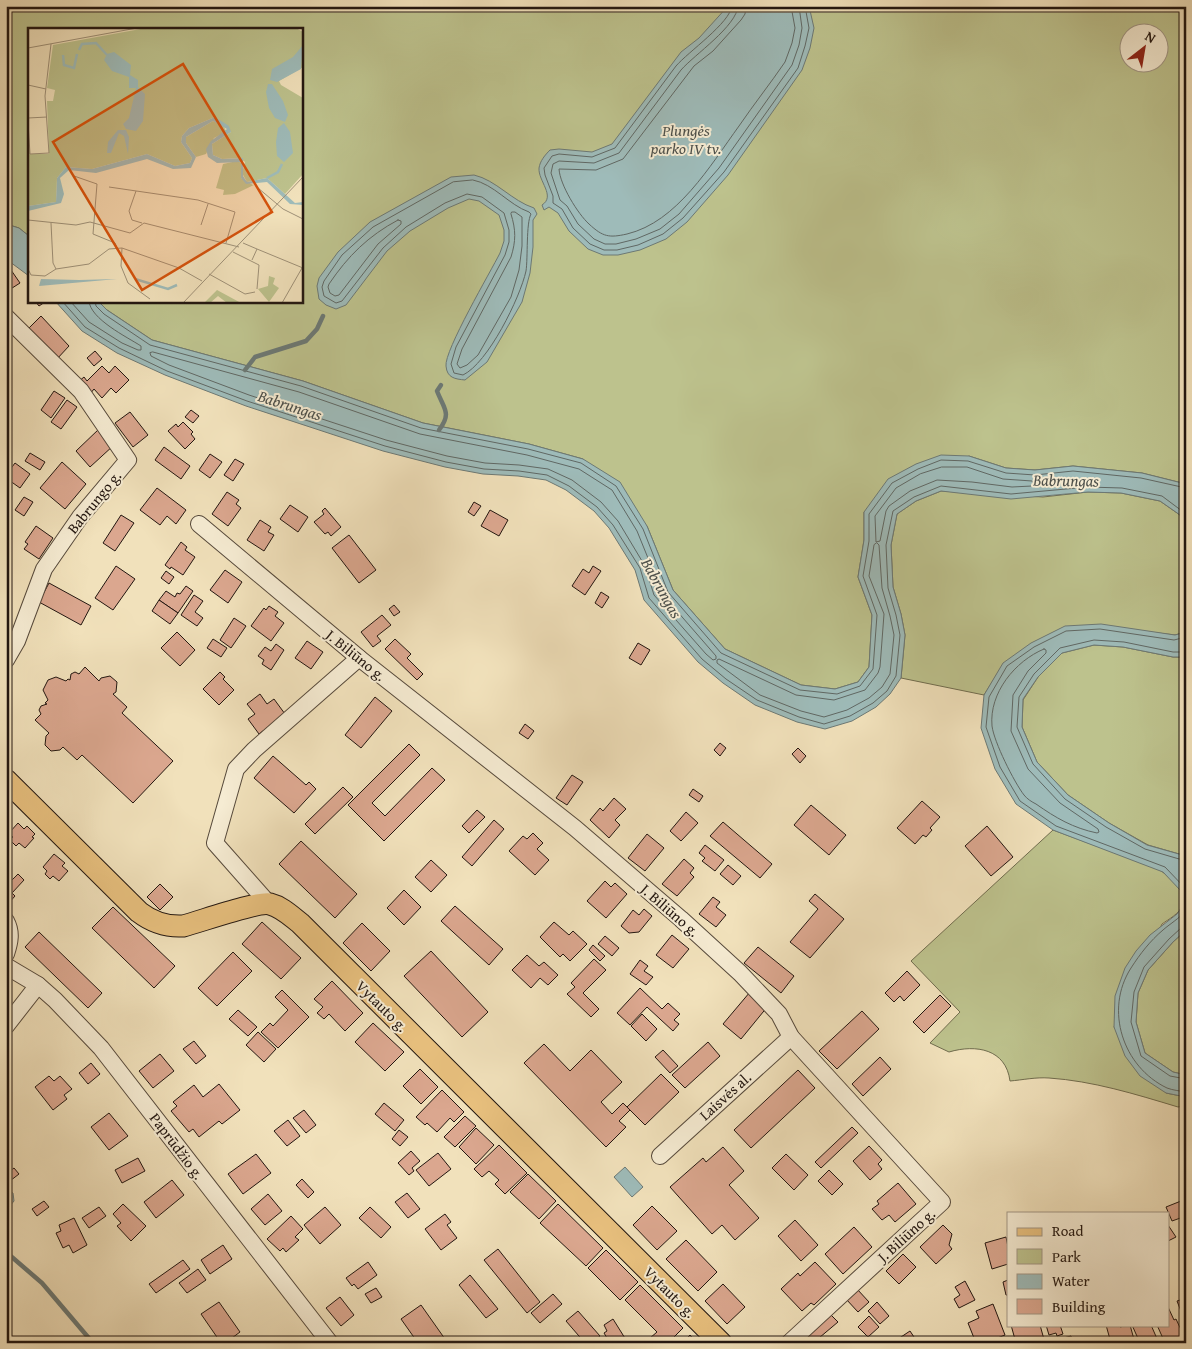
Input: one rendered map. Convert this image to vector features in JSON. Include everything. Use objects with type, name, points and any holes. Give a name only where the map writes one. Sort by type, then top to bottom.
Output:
[{"type":"main road","points":[[6,780],[132,905],[149,919],[173,927],[183,926],[255,906],[269,904]]},
{"type":"main road","name":"Vytauto g.","points":[[269,904],[285,911],[300,923],[721,1343]]},
{"type":"street","name":"Babrungo g.","points":[[6,317],[81,391],[128,460],[80,517],[44,569],[17,641],[6,660]]},
{"type":"street","name":"J. Biliūno g.","points":[[198,524],[359,658],[575,828],[681,919],[740,973],[779,1014],[791,1037],[942,1202],[789,1343]]},
{"type":"street","points":[[269,904],[215,843],[236,769],[254,750],[359,658]]},
{"type":"street","points":[[6,921],[10,932],[10,942],[6,954]]},
{"type":"street","name":"Paprūdžio g.","points":[[6,966],[38,985],[77,1021],[101,1048],[330,1343]]},
{"type":"street","points":[[6,1026],[38,985]]},
{"type":"street","name":"Laisvės al.","points":[[660,1156],[791,1037]]},
{"type":"green space","points":[[6,6],[1186,6],[1186,484],[1142,473],[1073,466],[1035,470],[1006,468],[969,456],[864,512],[864,540],[858,577],[872,615],[869,667],[858,682],[835,689],[801,685],[725,649],[673,590],[647,526],[583,459],[529,444],[423,423],[303,381],[152,340],[107,310],[99,302],[302,302],[302,28],[28,28],[28,235],[19,228],[6,224]]},
{"type":"green space","points":[[941,491],[1043,497],[1088,492],[1121,493],[1160,501],[1180,515],[1186,525],[1186,632],[1175,635],[1141,631],[1004,663],[984,695],[901,678],[905,635],[893,587],[891,545],[897,514],[916,501]]},
{"type":"green space","points":[[1094,645],[1123,647],[1173,657],[1186,657],[1186,856],[1148,845],[1109,823],[1068,795],[1037,762],[1022,727],[1023,700],[1038,677],[1062,653]]},
{"type":"green space","points":[[1053,830],[1156,868],[1171,878],[1183,894],[1183,905],[1176,914],[1162,924],[1114,1027],[1166,1093],[1186,1097],[1186,1106],[1178,1107],[1146,1097],[1082,1082],[1049,1078],[1010,1081],[1003,1062],[988,1052],[979,1049],[969,1049],[949,1052],[930,1043],[960,1012],[911,961]]},
{"type":"green space","points":[[1186,930],[1186,1075],[1173,1072],[1145,1053],[1136,1022],[1138,993],[1148,970]]},
{"type":"water","name":"Plungės parko IV tv.","points":[[728,6],[809,6],[814,28],[810,48],[802,70],[728,175],[687,222],[666,239],[640,250],[618,255],[603,255],[588,249],[569,231],[558,213],[549,207],[544,210],[542,205],[546,201],[547,193],[539,173],[542,161],[550,150],[592,152],[612,144],[681,52],[699,38]]},
{"type":"water","points":[[474,175],[490,181],[518,201],[534,208],[537,214],[533,220],[533,247],[530,273],[522,302],[487,362],[465,380],[455,378],[448,373],[446,366],[447,358],[460,328],[500,253],[504,241],[504,230],[499,215],[479,201],[469,199],[448,208],[410,231],[387,251],[346,305],[336,309],[326,305],[319,299],[317,286],[319,278],[338,252],[370,222],[451,177]]},
{"type":"water","points":[[6,224],[19,228],[28,235],[28,275],[6,259]]},
{"type":"water","name":"Babrungas","points":[[56,302],[99,302],[107,310],[152,340],[303,381],[423,423],[529,444],[583,459],[620,482],[647,526],[673,590],[725,649],[801,685],[835,689],[858,682],[869,667],[872,615],[858,577],[864,540],[864,512],[888,479],[916,464],[941,455],[969,456],[1006,468],[1035,470],[1073,466],[1142,473],[1186,484],[1186,525],[1180,515],[1160,501],[1121,493],[1088,492],[1011,499],[941,491],[916,501],[897,514],[891,545],[893,587],[905,635],[901,678],[890,694],[876,707],[852,721],[825,729],[797,722],[755,705],[723,683],[698,662],[644,600],[635,570],[609,528],[594,511],[566,490],[546,480],[483,474],[445,467],[383,451],[246,406],[165,375],[117,353],[82,331]]},
{"type":"water","points":[[1101,624],[1175,635],[1186,632],[1186,657],[1173,657],[1123,647],[1094,645],[1062,653],[1038,677],[1023,699],[1022,727],[1037,762],[1068,795],[1109,823],[1147,845],[1186,856],[1186,930],[1148,970],[1138,993],[1136,1022],[1145,1053],[1173,1072],[1186,1075],[1186,1097],[1166,1093],[1140,1076],[1125,1056],[1114,1027],[1115,996],[1125,968],[1150,935],[1177,914],[1184,904],[1184,897],[1181,891],[1163,872],[1053,830],[1016,804],[995,769],[981,728],[984,695],[1003,663],[1031,643],[1065,626]]},
{"type":"water","points":[[625,1167],[643,1187],[632,1197],[614,1177]]},
{"type":"water","points":[[6,1189],[13,1193],[14,1201],[6,1211]]},
{"type":"building","points":[[11,270],[20,283],[9,290],[11,292],[6,295],[6,273]]},
{"type":"building","points":[[36,302],[45,302],[39,306]]},
{"type":"building","points":[[41,316],[69,346],[56,360],[27,330]]},
{"type":"building","points":[[95,351],[102,359],[94,366],[87,358]]},
{"type":"building","points":[[102,366],[109,373],[115,366],[129,380],[116,393],[111,388],[102,398],[94,389],[90,394],[78,382],[84,377],[87,381]]},
{"type":"building","points":[[54,391],[65,398],[51,418],[41,410]]},
{"type":"building","points":[[67,400],[77,407],[61,429],[51,422]]},
{"type":"building","points":[[191,410],[199,416],[193,423],[185,417]]},
{"type":"building","points":[[130,412],[148,435],[133,447],[115,423]]},
{"type":"building","points":[[183,422],[193,432],[191,434],[195,439],[185,449],[168,431],[176,424],[178,427]]},
{"type":"building","points":[[99,429],[114,445],[90,467],[76,451]]},
{"type":"building","points":[[164,447],[190,466],[181,479],[155,460]]},
{"type":"building","points":[[30,453],[45,462],[40,470],[25,461]]},
{"type":"building","points":[[210,454],[222,462],[210,478],[199,470]]},
{"type":"building","points":[[235,459],[244,464],[233,481],[224,475]]},
{"type":"building","points":[[62,462],[86,484],[65,509],[40,488]]},
{"type":"building","points":[[15,463],[30,474],[20,488],[6,478],[6,475]]},
{"type":"building","points":[[157,488],[186,510],[176,524],[167,516],[160,525],[140,510]]},
{"type":"building","points":[[227,492],[239,500],[236,504],[241,508],[228,526],[212,514]]},
{"type":"building","points":[[24,497],[33,502],[24,516],[15,510]]},
{"type":"building","points":[[474,502],[481,506],[474,516],[468,512]]},
{"type":"building","points":[[290,505],[308,517],[298,532],[280,519]]},
{"type":"building","points":[[325,508],[341,527],[331,536],[328,532],[325,534],[314,522],[324,514],[322,511]]},
{"type":"building","points":[[490,510],[508,520],[499,536],[481,526]]},
{"type":"building","points":[[121,515],[134,523],[115,551],[103,543]]},
{"type":"building","points":[[260,520],[271,527],[268,532],[274,535],[264,551],[247,540]]},
{"type":"building","points":[[36,526],[53,538],[39,559],[24,549],[28,544],[25,542]]},
{"type":"building","points":[[349,535],[376,570],[359,583],[332,548]]},
{"type":"building","points":[[181,542],[187,547],[185,550],[195,557],[183,575],[165,565]]},
{"type":"building","points":[[116,566],[135,579],[113,610],[95,598]]},
{"type":"building","points":[[593,566],[601,571],[585,595],[572,586],[583,569],[589,573]]},
{"type":"building","points":[[225,570],[242,582],[228,603],[210,590]]},
{"type":"building","points":[[166,571],[174,577],[169,584],[161,578]]},
{"type":"building","points":[[49,583],[91,606],[81,625],[39,602]]},
{"type":"building","points":[[186,586],[193,591],[178,613],[159,600],[166,591],[175,597]]},
{"type":"building","points":[[601,592],[609,597],[602,608],[595,603]]},
{"type":"building","points":[[194,595],[203,601],[195,612],[203,618],[197,626],[181,615]]},
{"type":"building","points":[[159,600],[178,613],[170,624],[152,611]]},
{"type":"building","points":[[394,605],[400,612],[394,616],[389,609]]},
{"type":"building","points":[[269,606],[278,612],[275,616],[284,623],[271,641],[251,626],[264,608],[266,610]]},
{"type":"building","points":[[382,615],[391,625],[377,636],[381,641],[373,647],[361,632]]},
{"type":"building","points":[[234,618],[246,626],[231,648],[220,640]]},
{"type":"building","points":[[177,632],[195,650],[180,666],[161,648]]},
{"type":"building","points":[[213,639],[227,648],[221,657],[207,648]]},
{"type":"building","points":[[395,639],[411,654],[407,658],[423,674],[417,680],[385,649]]},
{"type":"building","points":[[307,641],[323,652],[311,669],[295,658]]},
{"type":"building","points":[[638,643],[650,650],[641,665],[629,658]]},
{"type":"building","points":[[276,644],[284,650],[271,670],[262,664],[264,660],[258,656],[265,647],[271,651]]},
{"type":"building","points":[[85,667],[99,681],[101,678],[110,676],[117,682],[116,692],[113,694],[127,707],[122,713],[173,761],[133,803],[82,755],[77,760],[63,747],[60,750],[51,751],[45,745],[46,736],[49,733],[35,720],[41,714],[39,710],[41,706],[47,704],[45,703],[48,700],[43,690],[48,680],[56,677],[66,681],[70,680],[71,674],[75,672],[79,674]]},
{"type":"building","points":[[220,672],[225,677],[223,679],[234,690],[219,705],[203,689]]},
{"type":"building","points":[[260,694],[267,704],[274,699],[285,714],[259,734],[248,719],[255,714],[247,704]]},
{"type":"building","points":[[375,697],[392,711],[361,748],[345,735]]},
{"type":"building","points":[[525,724],[534,731],[528,739],[519,733]]},
{"type":"building","points":[[720,743],[726,748],[720,756],[714,750]]},
{"type":"building","points":[[409,744],[420,755],[372,803],[385,816],[432,768],[445,780],[384,841],[348,805]]},
{"type":"building","points":[[798,748],[806,756],[800,763],[792,754]]},
{"type":"building","points":[[273,756],[306,785],[309,782],[316,789],[294,813],[254,778]]},
{"type":"building","points":[[572,775],[583,782],[567,805],[556,798]]},
{"type":"building","points":[[343,787],[353,797],[315,834],[305,824]]},
{"type":"building","points":[[693,789],[703,796],[699,802],[689,795]]},
{"type":"building","points":[[614,798],[626,809],[615,820],[620,825],[609,838],[590,820],[600,808],[603,811]]},
{"type":"building","points":[[922,801],[940,817],[930,828],[932,830],[926,837],[923,835],[915,844],[897,828]]},
{"type":"building","points":[[6,802],[12,808],[6,813]]},
{"type":"building","points":[[811,805],[846,835],[829,855],[794,825]]},
{"type":"building","points":[[477,810],[485,817],[469,833],[462,826]]},
{"type":"building","points":[[686,812],[698,823],[681,841],[670,831]]},
{"type":"building","points":[[494,820],[504,829],[472,866],[462,857]]},
{"type":"building","points":[[723,822],[772,864],[760,878],[710,836]]},
{"type":"building","points":[[18,823],[24,829],[27,826],[35,834],[32,837],[34,838],[25,848],[19,843],[16,846],[10,840],[13,837],[9,833]]},
{"type":"building","points":[[987,826],[1013,857],[991,876],[965,846]]},
{"type":"building","points":[[533,833],[543,843],[537,849],[549,860],[535,875],[509,851],[523,836],[527,839]]},
{"type":"building","points":[[647,834],[664,848],[645,871],[628,858]]},
{"type":"building","points":[[301,841],[357,894],[335,918],[279,864]]},
{"type":"building","points":[[705,845],[724,860],[715,871],[702,861],[705,858],[699,853]]},
{"type":"building","points":[[54,854],[65,863],[62,866],[68,871],[59,881],[53,876],[50,879],[45,874],[47,871],[43,867]]},
{"type":"building","points":[[684,859],[694,868],[690,873],[694,877],[677,896],[662,884]]},
{"type":"building","points":[[431,860],[447,875],[431,892],[415,877]]},
{"type":"building","points":[[728,865],[741,876],[733,885],[720,874]]},
{"type":"building","points":[[18,874],[24,880],[12,893],[15,896],[7,905],[6,886]]},
{"type":"building","points":[[605,881],[611,887],[615,883],[627,894],[606,918],[587,901]]},
{"type":"building","points":[[160,884],[173,897],[160,910],[147,897]]},
{"type":"building","points":[[404,890],[421,907],[404,925],[387,908]]},
{"type":"building","points":[[815,894],[844,919],[810,958],[790,942],[818,909],[809,901]]},
{"type":"building","points":[[713,897],[720,902],[716,907],[726,915],[716,927],[699,914]]},
{"type":"building","points":[[455,906],[503,949],[489,965],[441,921]]},
{"type":"building","points":[[113,907],[175,966],[154,988],[92,928]]},
{"type":"building","points":[[644,909],[652,916],[639,932],[629,933],[621,926],[633,910],[639,915]]},
{"type":"building","points":[[262,922],[301,958],[281,979],[242,944]]},
{"type":"building","points":[[554,922],[569,935],[573,931],[587,944],[570,961],[563,954],[560,957],[540,937]]},
{"type":"building","points":[[362,923],[390,951],[371,971],[343,943]]},
{"type":"building","points":[[39,932],[102,993],[88,1008],[25,947]]},
{"type":"building","points":[[672,935],[689,949],[673,968],[656,955]]},
{"type":"building","points":[[605,936],[619,948],[612,956],[598,944]]},
{"type":"building","points":[[593,945],[605,956],[600,961],[589,950]]},
{"type":"building","points":[[758,947],[794,976],[781,993],[744,963]]},
{"type":"building","points":[[431,951],[488,1012],[462,1037],[404,976]]},
{"type":"building","points":[[233,952],[252,971],[217,1006],[198,988]]},
{"type":"building","points":[[527,955],[539,966],[544,962],[558,975],[548,985],[540,978],[531,988],[512,970]]},
{"type":"building","points":[[594,959],[606,970],[583,993],[599,1009],[591,1017],[567,994],[575,987],[571,983]]},
{"type":"building","points":[[640,960],[648,966],[644,971],[653,977],[646,985],[630,974]]},
{"type":"building","points":[[907,971],[920,985],[904,1001],[900,996],[894,1002],[885,993]]},
{"type":"building","points":[[332,981],[363,1013],[345,1031],[329,1014],[324,1019],[317,1013],[323,1007],[314,999]]},
{"type":"building","points":[[640,988],[662,1009],[668,1003],[680,1014],[674,1020],[679,1024],[673,1031],[647,1007],[630,1025],[617,1013]]},
{"type":"building","points":[[282,990],[309,1017],[278,1048],[261,1032],[270,1023],[273,1026],[288,1010],[275,997]]},
{"type":"building","points":[[750,992],[768,1006],[741,1039],[723,1024]]},
{"type":"building","points":[[940,995],[951,1006],[924,1033],[913,1022]]},
{"type":"building","points":[[238,1010],[257,1027],[248,1036],[229,1019]]},
{"type":"building","points":[[862,1011],[879,1029],[837,1069],[819,1051]]},
{"type":"building","points":[[642,1014],[657,1029],[646,1041],[631,1026]]},
{"type":"building","points":[[373,1023],[404,1052],[385,1071],[355,1042]]},
{"type":"building","points":[[258,1032],[276,1049],[264,1062],[246,1045]]},
{"type":"building","points":[[194,1041],[206,1056],[196,1064],[183,1049]]},
{"type":"building","points":[[708,1042],[720,1056],[685,1088],[672,1075]]},
{"type":"building","points":[[544,1044],[570,1071],[591,1050],[622,1082],[601,1102],[612,1114],[623,1103],[630,1110],[619,1121],[626,1127],[606,1147],[524,1063]]},
{"type":"building","points":[[663,1050],[678,1066],[670,1073],[655,1057]]},
{"type":"building","points":[[160,1054],[174,1071],[153,1088],[139,1071]]},
{"type":"building","points":[[880,1057],[891,1069],[863,1096],[852,1084]]},
{"type":"building","points":[[91,1063],[100,1074],[88,1084],[79,1073]]},
{"type":"building","points":[[420,1069],[438,1087],[421,1104],[403,1086]]},
{"type":"building","points":[[798,1070],[815,1088],[751,1148],[734,1130]]},
{"type":"building","points":[[661,1074],[679,1092],[645,1125],[627,1107]]},
{"type":"building","points":[[49,1076],[54,1081],[60,1076],[72,1089],[64,1095],[67,1099],[53,1110],[35,1087]]},
{"type":"building","points":[[219,1084],[240,1110],[222,1124],[219,1121],[199,1137],[193,1129],[189,1132],[171,1111],[177,1106],[173,1102],[194,1085],[203,1097]]},
{"type":"building","points":[[442,1090],[464,1112],[454,1122],[450,1118],[437,1132],[427,1123],[425,1125],[416,1117]]},
{"type":"building","points":[[384,1103],[404,1120],[395,1131],[375,1114]]},
{"type":"building","points":[[304,1110],[316,1125],[306,1133],[293,1118]]},
{"type":"building","points":[[109,1113],[128,1136],[109,1150],[91,1127]]},
{"type":"building","points":[[465,1116],[476,1126],[455,1147],[444,1137]]},
{"type":"building","points":[[288,1120],[300,1136],[287,1146],[274,1131]]},
{"type":"building","points":[[852,1127],[858,1133],[821,1168],[815,1162]]},
{"type":"building","points":[[476,1128],[494,1145],[476,1164],[459,1147]]},
{"type":"building","points":[[399,1130],[408,1137],[400,1146],[392,1139]]},
{"type":"building","points":[[499,1145],[527,1173],[505,1194],[495,1184],[499,1180],[489,1171],[482,1177],[474,1169]]},
{"type":"building","points":[[869,1146],[882,1160],[878,1164],[882,1169],[870,1180],[853,1161]]},
{"type":"building","points":[[723,1147],[744,1171],[729,1185],[759,1218],[735,1240],[722,1225],[712,1234],[670,1187],[703,1158],[706,1162]]},
{"type":"building","points":[[411,1151],[420,1161],[412,1168],[414,1171],[409,1175],[398,1163]]},
{"type":"building","points":[[438,1153],[451,1169],[429,1186],[416,1170]]},
{"type":"building","points":[[256,1154],[271,1173],[243,1194],[228,1174]]},
{"type":"building","points":[[786,1154],[808,1175],[794,1190],[772,1168]]},
{"type":"building","points":[[138,1158],[145,1171],[122,1183],[115,1170]]},
{"type":"building","points":[[14,1168],[19,1174],[6,1184],[6,1174]]},
{"type":"building","points":[[829,1170],[843,1184],[832,1195],[818,1181]]},
{"type":"building","points":[[528,1174],[556,1201],[539,1219],[510,1192]]},
{"type":"building","points":[[302,1179],[314,1192],[308,1198],[296,1185]]},
{"type":"building","points":[[172,1180],[184,1195],[156,1218],[144,1202]]},
{"type":"building","points":[[898,1183],[916,1204],[895,1222],[889,1215],[882,1220],[872,1209],[879,1204],[877,1201]]},
{"type":"building","points":[[407,1193],[420,1209],[408,1218],[395,1202]]},
{"type":"building","points":[[268,1194],[282,1211],[265,1225],[251,1209]]},
{"type":"building","points":[[1186,1199],[1186,1216],[1172,1221],[1170,1212],[1166,1207]]},
{"type":"building","points":[[44,1201],[49,1207],[37,1216],[32,1209]]},
{"type":"building","points":[[123,1204],[146,1226],[131,1241],[117,1226],[121,1223],[113,1214]]},
{"type":"building","points":[[558,1204],[603,1248],[586,1266],[540,1223]]},
{"type":"building","points":[[652,1206],[677,1231],[657,1250],[633,1225]]},
{"type":"building","points":[[99,1207],[106,1216],[89,1228],[82,1218]]},
{"type":"building","points":[[325,1207],[341,1225],[320,1244],[304,1225]]},
{"type":"building","points":[[370,1207],[391,1227],[381,1238],[359,1218]]},
{"type":"building","points":[[445,1214],[451,1222],[447,1225],[457,1238],[441,1250],[425,1229]]},
{"type":"building","points":[[291,1216],[303,1229],[295,1237],[299,1240],[286,1252],[283,1248],[280,1251],[267,1239]]},
{"type":"building","points":[[74,1218],[87,1245],[73,1253],[69,1245],[63,1248],[56,1233],[61,1231],[59,1225]]},
{"type":"building","points":[[795,1220],[818,1245],[801,1261],[778,1236]]},
{"type":"building","points":[[943,1225],[952,1234],[949,1245],[952,1249],[936,1264],[920,1247]]},
{"type":"building","points":[[854,1227],[872,1247],[843,1274],[825,1254]]},
{"type":"building","points":[[1170,1228],[1176,1237],[1170,1240]]},
{"type":"building","points":[[1006,1237],[1007,1264],[992,1269],[985,1243]]},
{"type":"building","points":[[686,1240],[717,1272],[698,1291],[666,1259]]},
{"type":"building","points":[[223,1245],[232,1259],[210,1274],[201,1260]]},
{"type":"building","points":[[498,1249],[540,1302],[527,1313],[484,1260]]},
{"type":"building","points":[[606,1250],[638,1282],[620,1300],[588,1268]]},
{"type":"building","points":[[903,1254],[916,1267],[899,1284],[886,1271]]},
{"type":"building","points":[[183,1260],[190,1269],[156,1293],[149,1284]]},
{"type":"building","points":[[368,1262],[377,1275],[358,1289],[354,1284],[352,1286],[346,1278]]},
{"type":"building","points":[[815,1262],[836,1284],[814,1305],[811,1303],[802,1311],[781,1289],[798,1273],[800,1276]]},
{"type":"building","points":[[198,1269],[206,1280],[187,1293],[179,1283]]},
{"type":"building","points":[[470,1275],[498,1309],[486,1318],[459,1285]]},
{"type":"building","points":[[1007,1280],[1007,1295],[1006,1295],[1003,1282]]},
{"type":"building","points":[[965,1281],[975,1300],[959,1308],[954,1299],[960,1295],[955,1287]]},
{"type":"building","points":[[723,1284],[745,1307],[727,1324],[705,1301]]},
{"type":"building","points":[[640,1285],[683,1328],[668,1343],[655,1343],[650,1338],[657,1332],[625,1300]]},
{"type":"building","points":[[376,1288],[382,1297],[371,1303],[365,1294]]},
{"type":"building","points":[[857,1289],[869,1302],[858,1312],[846,1299]]},
{"type":"building","points":[[553,1294],[562,1304],[540,1323],[531,1313]]},
{"type":"building","points":[[340,1297],[354,1315],[341,1326],[326,1308]]},
{"type":"building","points":[[1186,1298],[1186,1324],[1177,1301]]},
{"type":"building","points":[[219,1302],[240,1332],[232,1338],[235,1343],[221,1343],[201,1314]]},
{"type":"building","points":[[877,1302],[889,1316],[880,1324],[868,1311]]},
{"type":"building","points":[[993,1304],[1005,1335],[985,1343],[976,1343],[968,1323],[979,1318],[976,1311]]},
{"type":"building","points":[[421,1305],[445,1339],[439,1343],[418,1343],[401,1319]]},
{"type":"building","points":[[578,1311],[600,1336],[592,1343],[585,1343],[566,1321]]},
{"type":"building","points":[[1170,1311],[1184,1336],[1165,1343],[1157,1326],[1170,1326]]},
{"type":"building","points":[[830,1314],[838,1322],[813,1343],[807,1335]]},
{"type":"building","points":[[869,1316],[879,1327],[868,1337],[858,1327]]},
{"type":"building","points":[[613,1319],[628,1343],[610,1343],[604,1333],[607,1331],[604,1325]]},
{"type":"building","points":[[1011,1326],[1040,1326],[1045,1343],[1016,1343]]},
{"type":"building","points":[[1046,1326],[1060,1326],[1063,1334],[1057,1336],[1056,1333],[1049,1335]]},
{"type":"building","points":[[1106,1326],[1130,1326],[1135,1343],[1111,1343]]},
{"type":"building","points":[[1132,1326],[1151,1326],[1158,1341],[1140,1343]]},
{"type":"building","points":[[910,1331],[918,1343],[892,1343]]},
{"type":"building","points":[[690,1335],[697,1343],[682,1343]]},
{"type":"building","points":[[1071,1336],[1073,1343],[1057,1343],[1056,1340]]},
{"type":"waterway","points":[[245,370],[255,357],[306,341],[317,329],[323,316]]},
{"type":"waterway","points":[[439,430],[446,415],[437,391],[441,385]]},
{"type":"waterway","points":[[6,1252],[42,1283],[93,1343]]}]
